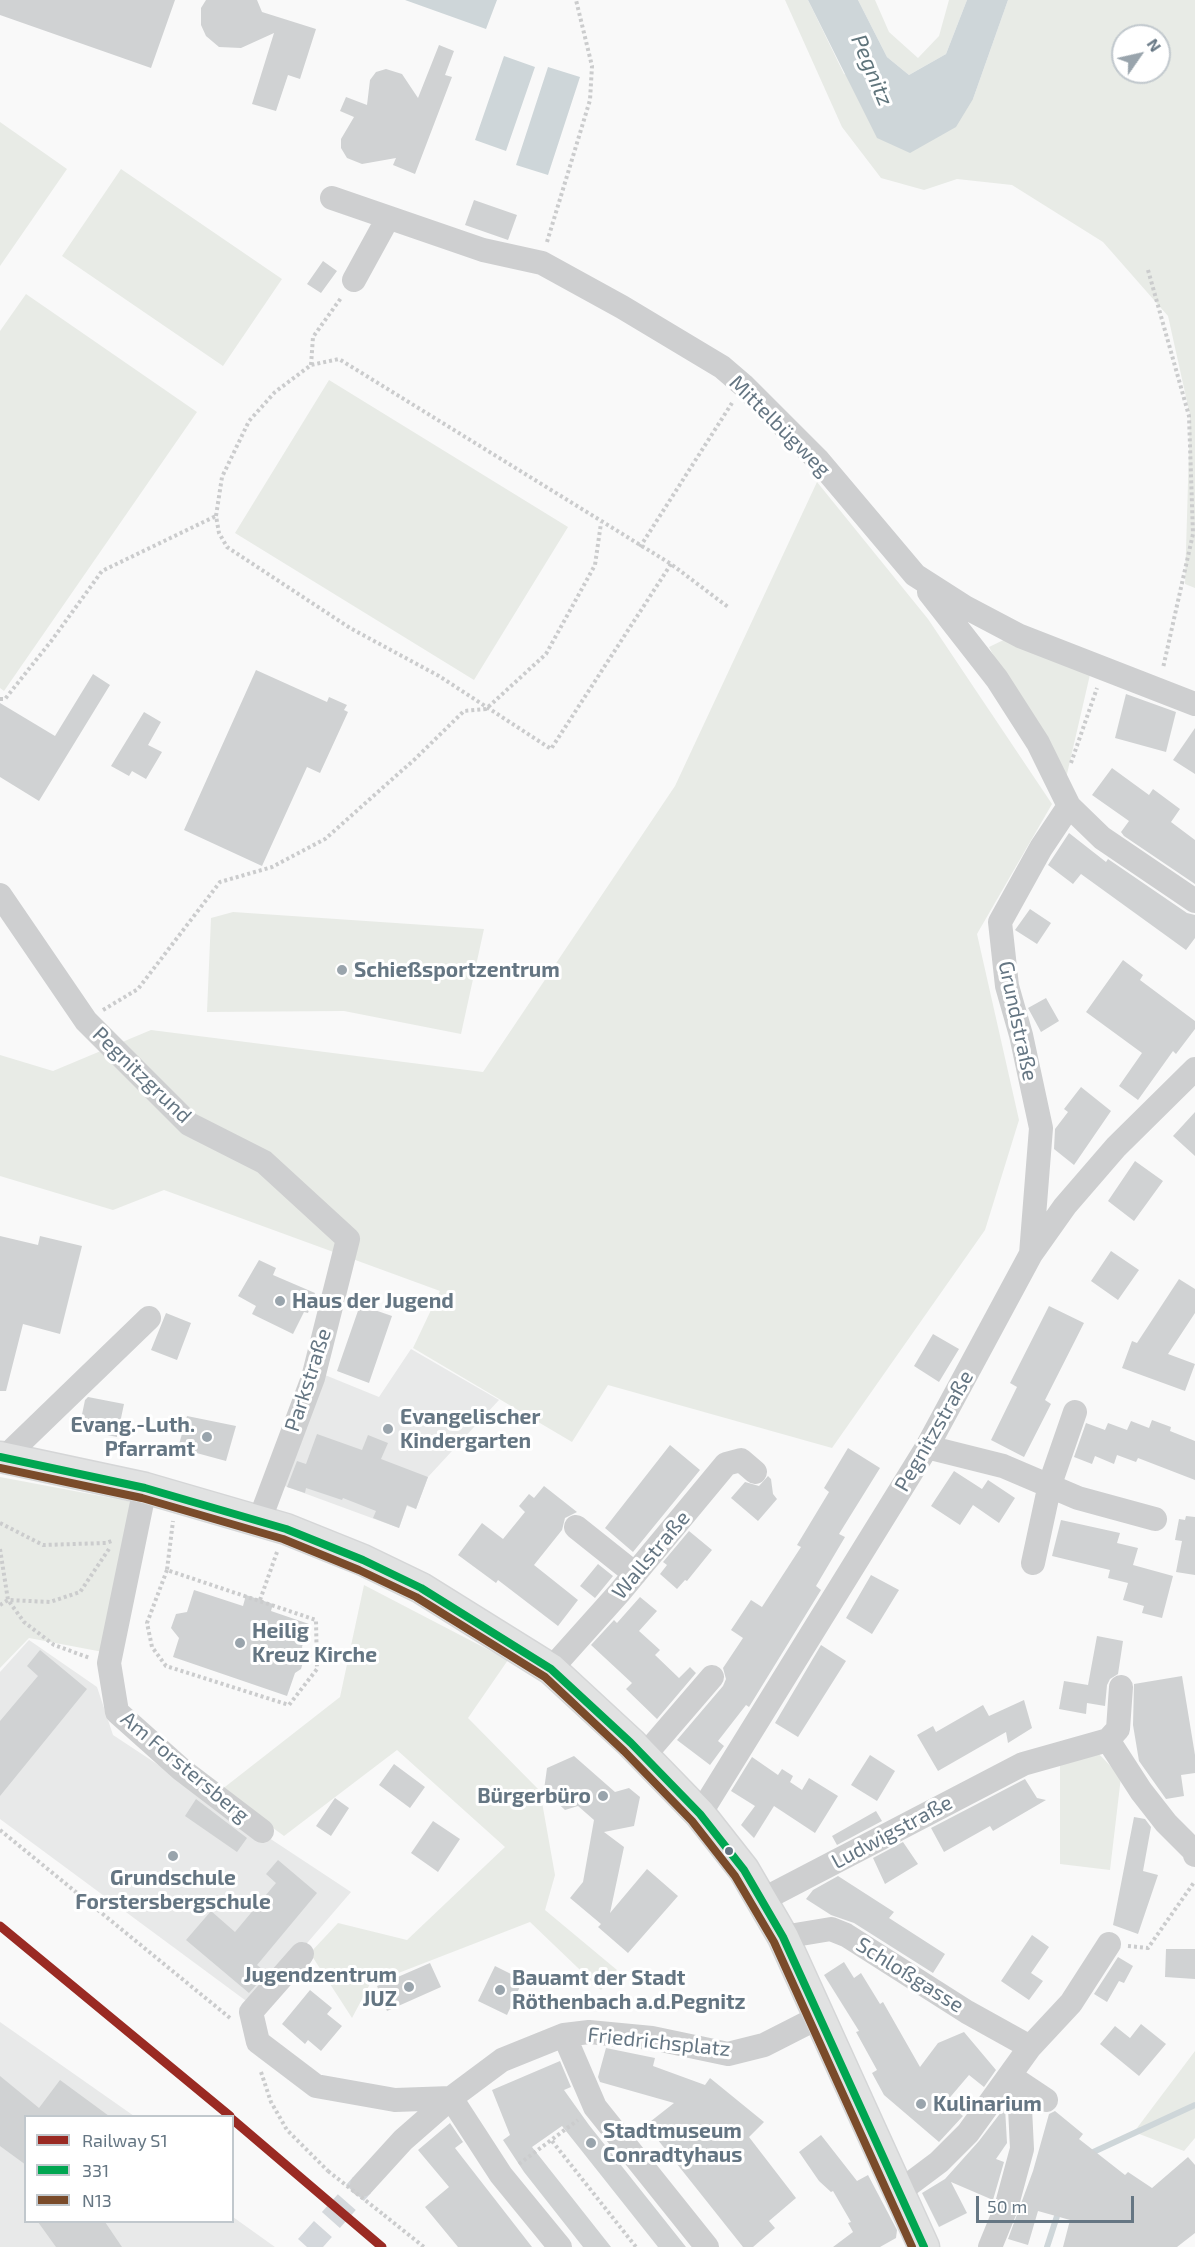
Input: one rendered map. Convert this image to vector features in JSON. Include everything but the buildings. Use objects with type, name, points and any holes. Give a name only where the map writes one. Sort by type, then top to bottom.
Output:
[{"type":"main road","points":[[2,1457],[145,1488],[273,1524],[363,1560],[421,1588],[551,1669],[644,1756],[700,1814],[730,1850],[762,1900],[783,1937],[899,2192],[918,2245]]},
{"type":"street","name":"Mittelbügweg","points":[[332,198],[483,250],[542,263],[622,307],[722,367],[743,385],[818,460],[915,575],[965,607],[1020,636],[1104,670],[1159,688],[1195,704]]},
{"type":"street","points":[[354,280],[388,218]]},
{"type":"street","points":[[915,575],[997,679],[1038,743],[1066,799],[1102,838],[1195,901]]},
{"type":"street","name":"Grundstraße","points":[[1032,1254],[1041,1128],[1021,1035],[1007,986],[1000,922],[1066,799]]},
{"type":"street","name":"Pegnitzgrund","points":[[0,895],[86,1021],[189,1124],[264,1162],[348,1239]]},
{"type":"street","name":"Pegnitzstraße","points":[[700,1814],[927,1447],[1032,1254],[1065,1206],[1116,1147],[1195,1069]]},
{"type":"street","name":"Parkstraße","points":[[273,1524],[348,1239]]},
{"type":"street","points":[[2,1457],[149,1318]]},
{"type":"street","points":[[1033,1563],[1050,1484],[1076,1412]]},
{"type":"street","points":[[927,1447],[1003,1466],[1050,1484],[1078,1498],[1155,1519]]},
{"type":"street","name":"Wallstraße","points":[[551,1669],[635,1574],[726,1464],[741,1460],[754,1472]]},
{"type":"street","name":"Am Forstersberg","points":[[145,1488],[109,1663],[117,1712],[183,1770],[262,1831]]},
{"type":"street","points":[[576,1527],[635,1574]]},
{"type":"street","points":[[644,1756],[712,1677]]},
{"type":"street","points":[[1121,1688],[1118,1729],[1108,1740],[1141,1791],[1166,1823],[1194,1851],[1195,1855]]},
{"type":"street","name":"Ludwigstraße","points":[[762,1900],[1023,1764],[1108,1740]]},
{"type":"street","name":"Schloßgasse","points":[[783,1937],[831,1929],[846,1935],[967,2012],[1030,2047]]},
{"type":"street","points":[[899,2192],[939,2162],[968,2133],[1030,2047],[1071,2003],[1109,1944]]},
{"type":"street","points":[[302,1954],[251,2012],[258,2042],[316,2086],[395,2100],[451,2098],[501,2175],[560,2247]]},
{"type":"street","name":"Friedrichsplatz","points":[[362,2185],[403,2140],[451,2098],[502,2060],[564,2035],[589,2032],[652,2038],[728,2054],[764,2045],[819,2017]]},
{"type":"street","points":[[564,2035],[595,2107],[706,2247]]},
{"type":"street","points":[[1010,2076],[1046,2100]]},
{"type":"street","points":[[990,2247],[1006,2208],[1022,2149],[1020,2108],[1010,2076]]},
{"type":"path","points":[[542,263],[557,203],[590,100],[592,66],[576,0]]},
{"type":"path","points":[[1148,270],[1189,416],[1193,534],[1159,688]]},
{"type":"path","points":[[312,365],[313,337],[354,280]]},
{"type":"path","points":[[671,564],[551,749],[486,709],[439,676],[341,622],[227,547],[219,533],[216,516],[222,477],[249,421],[275,392],[312,365],[339,359],[601,524],[671,564],[729,607]]},
{"type":"path","points":[[640,547],[743,385]]},
{"type":"path","points":[[0,699],[5,699],[52,640],[102,571],[216,516]]},
{"type":"path","points":[[86,1021],[138,988],[220,882],[272,867],[325,838],[415,759],[464,711],[486,709],[546,654],[595,565],[601,524]]},
{"type":"path","points":[[1066,799],[1104,670]]},
{"type":"path","points":[[166,1570],[316,1620],[317,1669],[289,1706],[166,1666],[152,1647],[147,1623],[166,1570],[176,1496]]},
{"type":"path","points":[[0,1524],[43,1545],[106,1543],[136,1528]]},
{"type":"path","points":[[260,1600],[273,1524]]},
{"type":"path","points":[[0,1605],[8,1600],[50,1602],[80,1592],[116,1539]]},
{"type":"path","points":[[0,1549],[8,1600],[24,1622],[54,1645],[109,1663]]},
{"type":"path","points":[[0,1830],[258,2042],[260,2071],[271,2102],[287,2130],[328,2170],[424,2247]]},
{"type":"path","points":[[1109,1944],[1148,1948],[1195,1881]]},
{"type":"path","points":[[501,2175],[552,2141],[595,2107]]},
{"type":"path","points":[[552,2141],[636,2247]]},
{"type":"shaded area","points":[[785,0],[808,0],[844,74],[973,99],[1008,0],[1195,0],[1195,588],[1185,584],[1190,415],[1168,316],[1103,242],[1012,185],[957,179],[924,190],[881,178],[842,127]]},
{"type":"shaded area","points":[[858,0],[875,0],[889,32],[918,58],[939,36],[949,0],[967,0],[946,54],[909,75],[887,57]]},
{"type":"shaded area","points":[[0,122],[67,169],[0,266]]},
{"type":"shaded area","points":[[121,169],[282,279],[223,366],[62,256]]},
{"type":"shaded area","points":[[26,294],[197,412],[4,691],[0,688],[0,331]]},
{"type":"shaded area","points":[[329,380],[568,527],[474,680],[235,533]]},
{"type":"shaded area","points":[[817,482],[928,619],[1052,804],[977,934],[1019,1120],[985,1230],[832,1448],[608,1385],[572,1442],[413,1348],[440,1291],[164,1190],[113,1210],[0,1176],[0,1055],[53,1071],[151,1030],[483,1072],[675,786]]},
{"type":"shaded area","points":[[1016,634],[1092,666],[1064,787],[989,647]]},
{"type":"shaded area","name":"Schießsportzentrum","points":[[233,912],[484,929],[461,1034],[344,1011],[207,1012],[211,918]]},
{"type":"shaded area","name":"Evangelischer Kindergarten","points":[[411,1349],[499,1400],[428,1477],[416,1509],[407,1506],[399,1528],[282,1485],[325,1375],[379,1397]]},
{"type":"shaded area","points":[[0,1477],[138,1503],[103,1652],[29,1638],[0,1668]]},
{"type":"shaded area","points":[[364,1585],[508,1660],[468,1718],[540,1791],[555,1875],[545,1910],[617,1970],[601,1990],[530,1922],[370,1984],[352,2018],[310,1953],[338,1923],[407,1940],[505,1847],[397,1750],[284,1836],[221,1790],[340,1697]]},
{"type":"shaded area","name":"Grundschule Forstersbergschule","points":[[29,1640],[97,1687],[113,1735],[351,1892],[253,2006],[0,1819],[0,1672]]},
{"type":"shaded area","points":[[1098,1753],[1121,1777],[1110,1870],[1060,1864],[1060,1765]]},
{"type":"shaded area","points":[[0,2022],[133,2115],[24,2115],[24,2223],[234,2223],[234,2218],[275,2247],[0,2247]]},
{"type":"shaded area","points":[[1195,2051],[1195,2138],[1184,2151],[1134,2132]]},
{"type":"water","points":[[405,0],[497,0],[486,29]]},
{"type":"water","name":"Pegnitz","points":[[808,0],[858,0],[887,57],[909,75],[946,54],[967,0],[1008,0],[973,99],[956,127],[910,153],[877,138]]},
{"type":"water","points":[[504,56],[535,67],[506,151],[475,140]]},
{"type":"water","points":[[548,67],[580,77],[548,175],[516,165]]},
{"type":"waterway","points":[[1089,2154],[1195,2105]]},
{"type":"waterway","points":[[1047,2247],[1059,2210]]},
{"type":"tunnel","points":[[307,2247],[362,2185]]},
{"type":"rail line","name":"S1","points":[[0,1926],[229,2115]]},
{"type":"rail line","name":"S1","points":[[234,2121],[382,2247]]},
{"type":"transit line","name":"331","points":[[0,1457],[145,1488],[286,1529],[363,1560],[421,1588],[551,1669],[631,1743],[700,1814],[744,1870],[783,1937],[924,2247]]},
{"type":"transit line","name":"N13","points":[[0,1468],[142,1498],[283,1539],[359,1570],[416,1597],[545,1677],[624,1751],[692,1821],[735,1876],[774,1942],[912,2247]]},
{"type":"place","name":"Schießsportzentrum","points":[[342,970]]},
{"type":"place","name":"Haus der Jugend","points":[[280,1301]]},
{"type":"place","name":"Evangelischer Kindergarten","points":[[388,1429]]},
{"type":"place","name":"Evang.-Luth. Pfarramt","points":[[207,1437]]},
{"type":"place","name":"Heilig Kreuz Kirche","points":[[240,1643]]},
{"type":"place","name":"Bürgerbüro","points":[[603,1796]]},
{"type":"place","name":"Grundschule Forstersbergschule","points":[[173,1856]]},
{"type":"place","name":"Jugendzentrum JUZ","points":[[409,1987]]},
{"type":"place","name":"Bauamt der Stadt Röthenbach a.d.Pegnitz","points":[[500,1990]]},
{"type":"place","name":"Kulinarium","points":[[921,2104]]},
{"type":"place","name":"Stadtmuseum Conradtyhaus","points":[[591,2143]]}]
